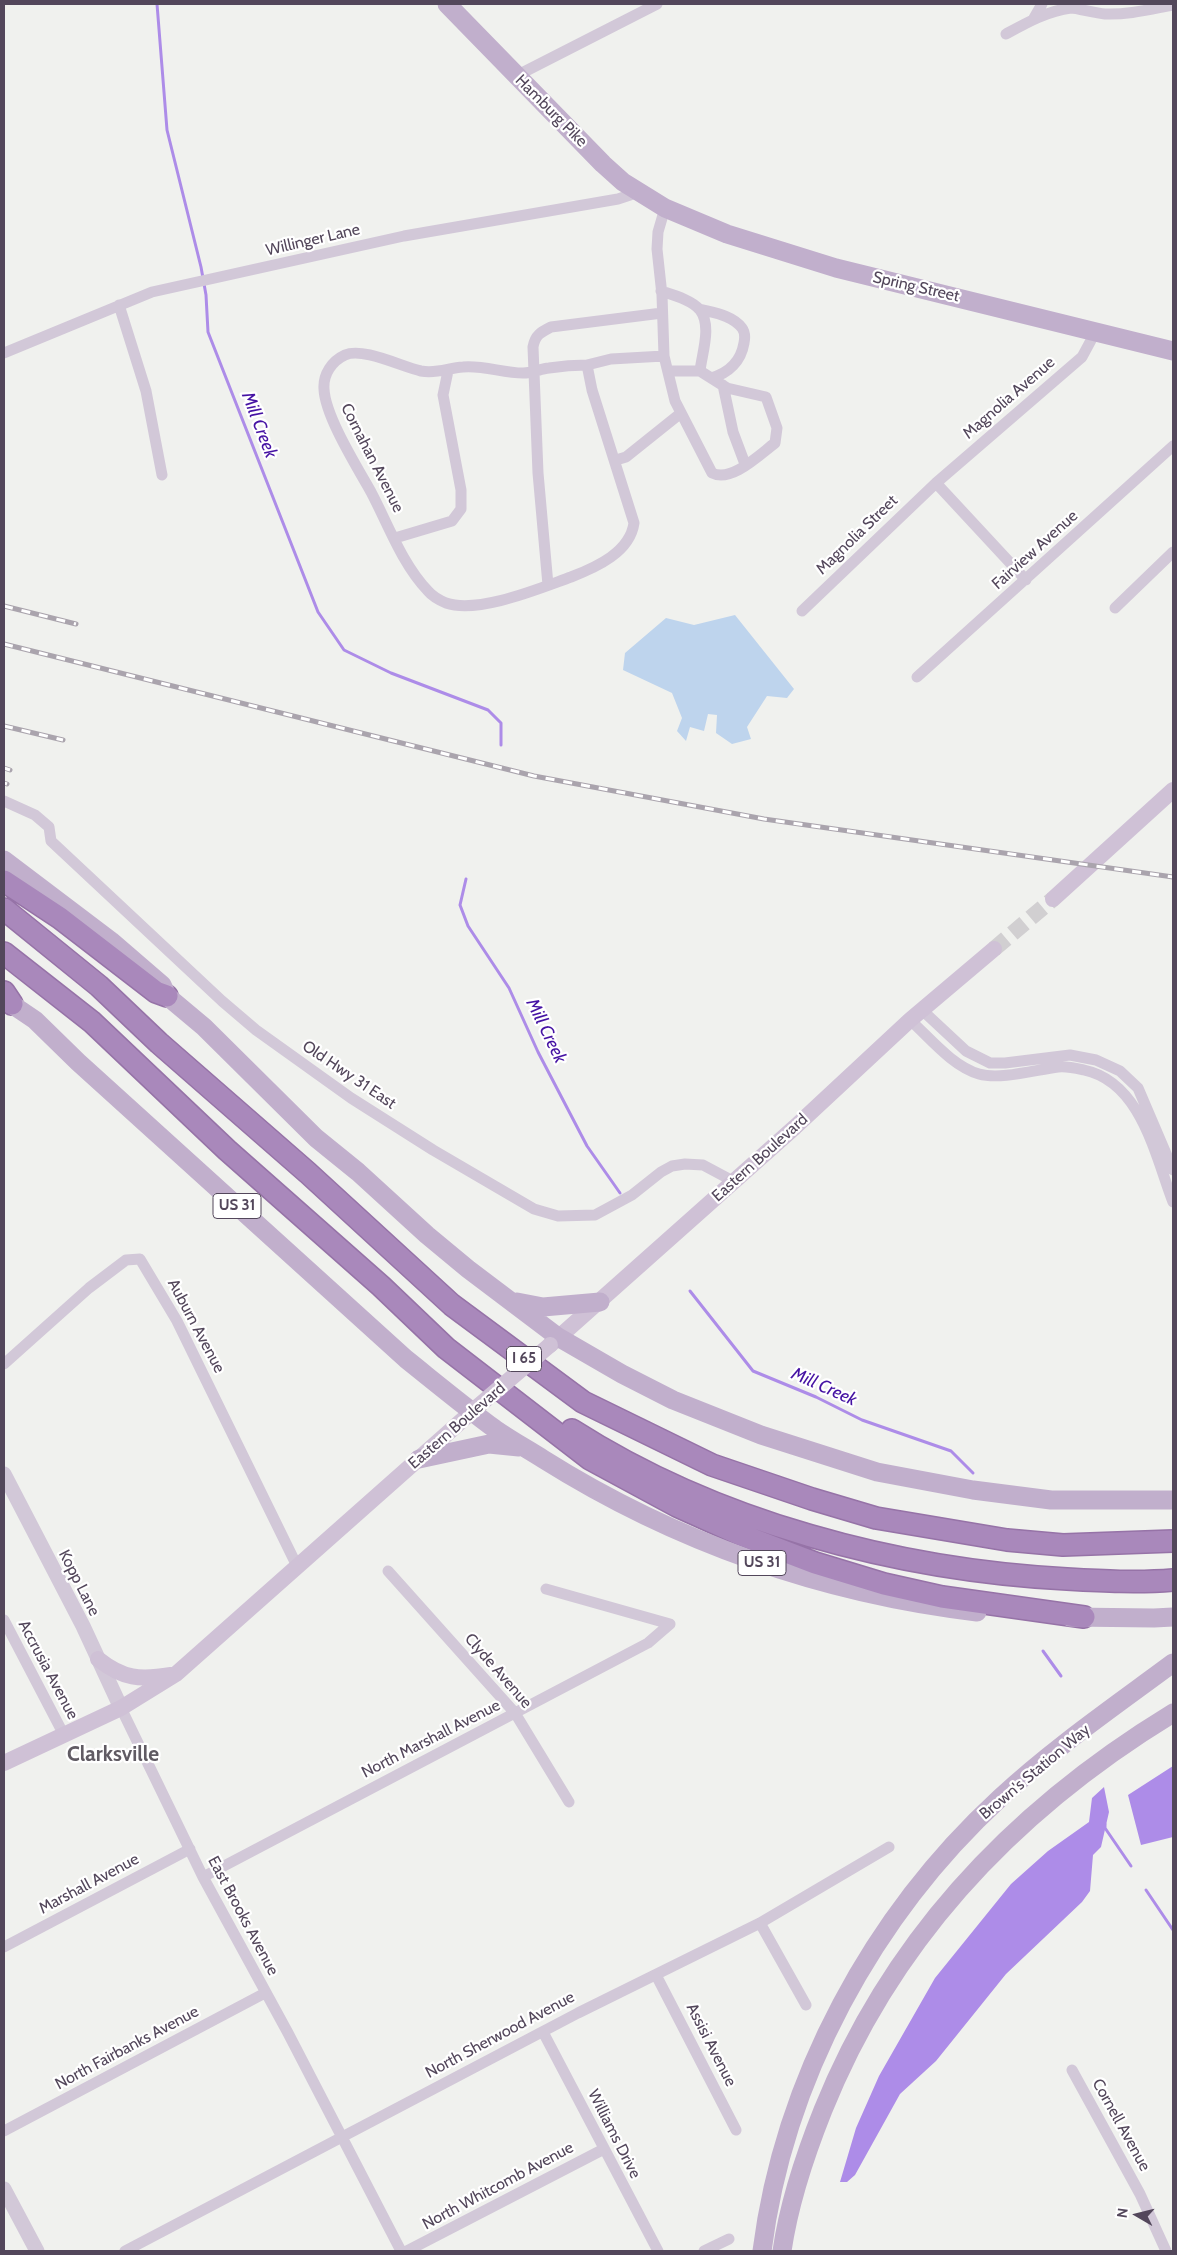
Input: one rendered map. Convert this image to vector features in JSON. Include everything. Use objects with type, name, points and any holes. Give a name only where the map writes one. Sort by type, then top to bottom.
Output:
[{"type":"highway","points":[[4,881],[60,918],[156,992],[166,996]]},
{"type":"highway","name":"I 65","points":[[4,909],[99,986],[159,1043],[308,1173],[452,1305],[583,1402],[712,1465],[812,1499],[876,1518],[1007,1540],[1063,1545],[1173,1541]]},
{"type":"highway","name":"I 65","points":[[4,953],[92,1022],[227,1150],[382,1286],[446,1348],[597,1446],[678,1486],[762,1520],[842,1545],[916,1562],[1017,1577],[1107,1581],[1173,1580]]},
{"type":"highway","points":[[446,1348],[590,1459],[677,1506],[739,1534],[815,1563],[884,1584],[942,1598],[1084,1617]]},
{"type":"main road","name":"Hamburg Pike","points":[[447,4],[600,161],[623,182],[664,208]]},
{"type":"main road","name":"Spring Street","points":[[664,208],[727,234],[836,268],[1173,351]]},
{"type":"main road","points":[[1053,899],[1173,790]]},
{"type":"main road","points":[[4,860],[112,941],[162,985],[166,996],[204,1027],[316,1138],[358,1172],[427,1235],[509,1300],[554,1341],[673,1400],[761,1435],[877,1472],[973,1490],[1051,1500],[1173,1500]]},
{"type":"main road","name":"Eastern Boulevard","points":[[4,1762],[64,1736],[121,1708],[176,1674],[298,1568],[474,1410],[600,1302],[795,1127],[916,1015],[994,949]]},
{"type":"main road","name":"US 31","points":[[6,998],[36,1020],[78,1062],[406,1359],[527,1449],[575,1479],[640,1514],[725,1551],[795,1575],[867,1594],[940,1608],[1005,1616],[1154,1618],[1173,1616]]},
{"type":"main road","points":[[509,1300],[543,1306],[600,1302]]},
{"type":"main road","points":[[419,1459],[489,1444],[527,1449]]},
{"type":"main road","points":[[98,1659],[112,1670],[132,1678],[154,1678],[176,1674]]},
{"type":"main road","name":"Brown's Station Way","points":[[762,2251],[772,2194],[792,2121],[804,2087],[835,2018],[862,1969],[892,1922],[948,1851],[1000,1798],[1057,1751],[1173,1663]]},
{"type":"main road","name":"Brown's Station Way","points":[[782,2251],[802,2171],[828,2098],[865,2021],[911,1949],[963,1884],[1003,1841],[1025,1821],[1076,1779],[1173,1713]]},
{"type":"street","points":[[516,76],[657,4]]},
{"type":"street","points":[[1034,18],[1042,4]]},
{"type":"street","points":[[1006,34],[1034,18],[1071,6],[1100,14],[1136,12],[1173,5]]},
{"type":"street","name":"Willinger Lane","points":[[4,353],[152,292],[404,236],[618,199],[639,192]]},
{"type":"street","points":[[664,208],[658,232],[657,249],[662,291],[664,356],[675,401],[712,473],[718,476],[730,475],[774,443],[778,428],[766,397],[727,388],[700,371],[668,371]]},
{"type":"street","points":[[662,291],[699,309],[722,315],[734,321],[743,329],[745,338],[742,354],[733,366],[711,378]]},
{"type":"street","points":[[119,305],[146,391],[162,475]]},
{"type":"street","points":[[699,309],[704,318],[706,332],[700,371]]},
{"type":"street","points":[[548,585],[538,473],[534,339],[540,332],[551,327],[662,313]]},
{"type":"street","name":"Magnolia Avenue","points":[[936,483],[1082,357],[1096,331]]},
{"type":"street","name":"Cornahan Avenue","points":[[587,365],[592,390],[616,460],[634,523],[633,533],[622,549],[600,563],[548,585],[510,598],[466,606],[448,604],[436,599],[412,571],[342,439],[326,401],[324,378],[337,359],[347,354],[362,353],[424,372],[448,371],[461,367],[481,367],[521,373],[534,372],[546,368],[587,365],[611,359],[664,356]]},
{"type":"street","name":"Cornahan Avenue","points":[[395,538],[452,521],[461,509],[461,490],[443,395],[448,371]]},
{"type":"street","points":[[723,385],[733,432],[745,464]]},
{"type":"street","points":[[616,460],[626,457],[681,413]]},
{"type":"street","name":"Fairview Avenue","points":[[917,677],[1173,446]]},
{"type":"street","points":[[936,483],[1026,580]]},
{"type":"street","name":"Magnolia Street","points":[[802,611],[936,483]]},
{"type":"street","points":[[1116,608],[1173,552]]},
{"type":"street","name":"Old Hwy 31 East","points":[[4,801],[35,815],[49,827],[50,841],[222,1001],[256,1030],[351,1098],[433,1150],[534,1209],[558,1216],[595,1215],[632,1195],[661,1172],[672,1166],[685,1164],[703,1165],[733,1182]]},
{"type":"street","points":[[916,1015],[966,1051],[990,1063],[1070,1055],[1096,1060],[1120,1071],[1138,1088],[1173,1170]]},
{"type":"street","points":[[916,1015],[955,1061],[979,1074],[994,1076],[1061,1066],[1095,1072],[1110,1080],[1128,1097],[1140,1115],[1173,1202]]},
{"type":"street","name":"Auburn Avenue","points":[[4,1364],[104,1276],[126,1260],[140,1259],[177,1321],[298,1568]]},
{"type":"street","name":"Kopp Lane","points":[[4,1474],[121,1708]]},
{"type":"street","name":"Clyde Avenue","points":[[388,1571],[515,1713],[569,1802]]},
{"type":"street","name":"North Marshall Avenue","points":[[203,1877],[648,1643],[670,1624],[546,1588]]},
{"type":"street","name":"Accrusia Avenue","points":[[4,1620],[64,1736]]},
{"type":"street","name":"East Brooks Avenue","points":[[121,1708],[203,1877],[401,2251]]},
{"type":"street","name":"North Sherwood Avenue","points":[[125,2251],[341,2136],[760,1923],[889,1847]]},
{"type":"street","name":"Marshall Avenue","points":[[4,1948],[190,1849]]},
{"type":"street","points":[[760,1923],[806,2005]]},
{"type":"street","name":"Assisi Avenue","points":[[656,1975],[736,2130]]},
{"type":"street","name":"North Fairbanks Avenue","points":[[4,2131],[265,1992]]},
{"type":"street","name":"Williams Drive","points":[[543,2032],[658,2251]]},
{"type":"street","name":"Cornell Avenue","points":[[1072,2070],[1140,2194],[1166,2251]]},
{"type":"street","name":"North Whitcomb Avenue","points":[[407,2251],[604,2149]]},
{"type":"street","points":[[4,2189],[37,2251]]},
{"type":"street","points":[[704,2251],[729,2239]]},
{"type":"shaded area","points":[[735,615],[794,689],[787,698],[767,696],[747,727],[751,739],[732,744],[716,733],[717,715],[708,714],[704,731],[690,727],[686,741],[677,731],[682,718],[672,693],[623,670],[625,653],[666,618],[694,625]]},
{"type":"shaded area","points":[[1173,1766],[1173,1837],[1141,1845],[1128,1795]]},
{"type":"shaded area","points":[[1104,1787],[1109,1812],[1101,1847],[1093,1855],[1090,1891],[1082,1902],[1006,1974],[936,2061],[900,2094],[855,2175],[847,2182],[840,2182],[856,2128],[879,2076],[935,1978],[1011,1884],[1048,1851],[1089,1822],[1092,1798]]},
{"type":"waterway","name":"Mill Creek","points":[[157,4],[167,130],[201,267],[206,295],[208,332],[318,612],[344,650],[391,673],[488,710],[501,723],[501,745]]},
{"type":"waterway","name":"Mill Creek","points":[[466,879],[460,905],[468,926],[509,988],[538,1052],[587,1146],[620,1193]]},
{"type":"waterway","name":"Mill Creek","points":[[690,1291],[753,1371],[816,1397],[862,1420],[951,1451],[973,1473]]},
{"type":"waterway","name":"Mill Creek","points":[[1043,1651],[1061,1676]]},
{"type":"waterway","name":"Mill Creek","points":[[1105,1824],[1105,1828],[1131,1866]]},
{"type":"waterway","name":"Mill Creek","points":[[1146,1890],[1173,1930]]},
{"type":"tunnel","points":[[994,949],[1053,899]]},
{"type":"railway","points":[[4,606],[76,624]]},
{"type":"railway","points":[[4,644],[534,776],[764,819],[1173,877]]},
{"type":"railway","points":[[4,726],[63,740]]},
{"type":"railway","points":[[4,768],[10,770]]},
{"type":"district","name":"Clarksville","points":[[113,1755]]}]
